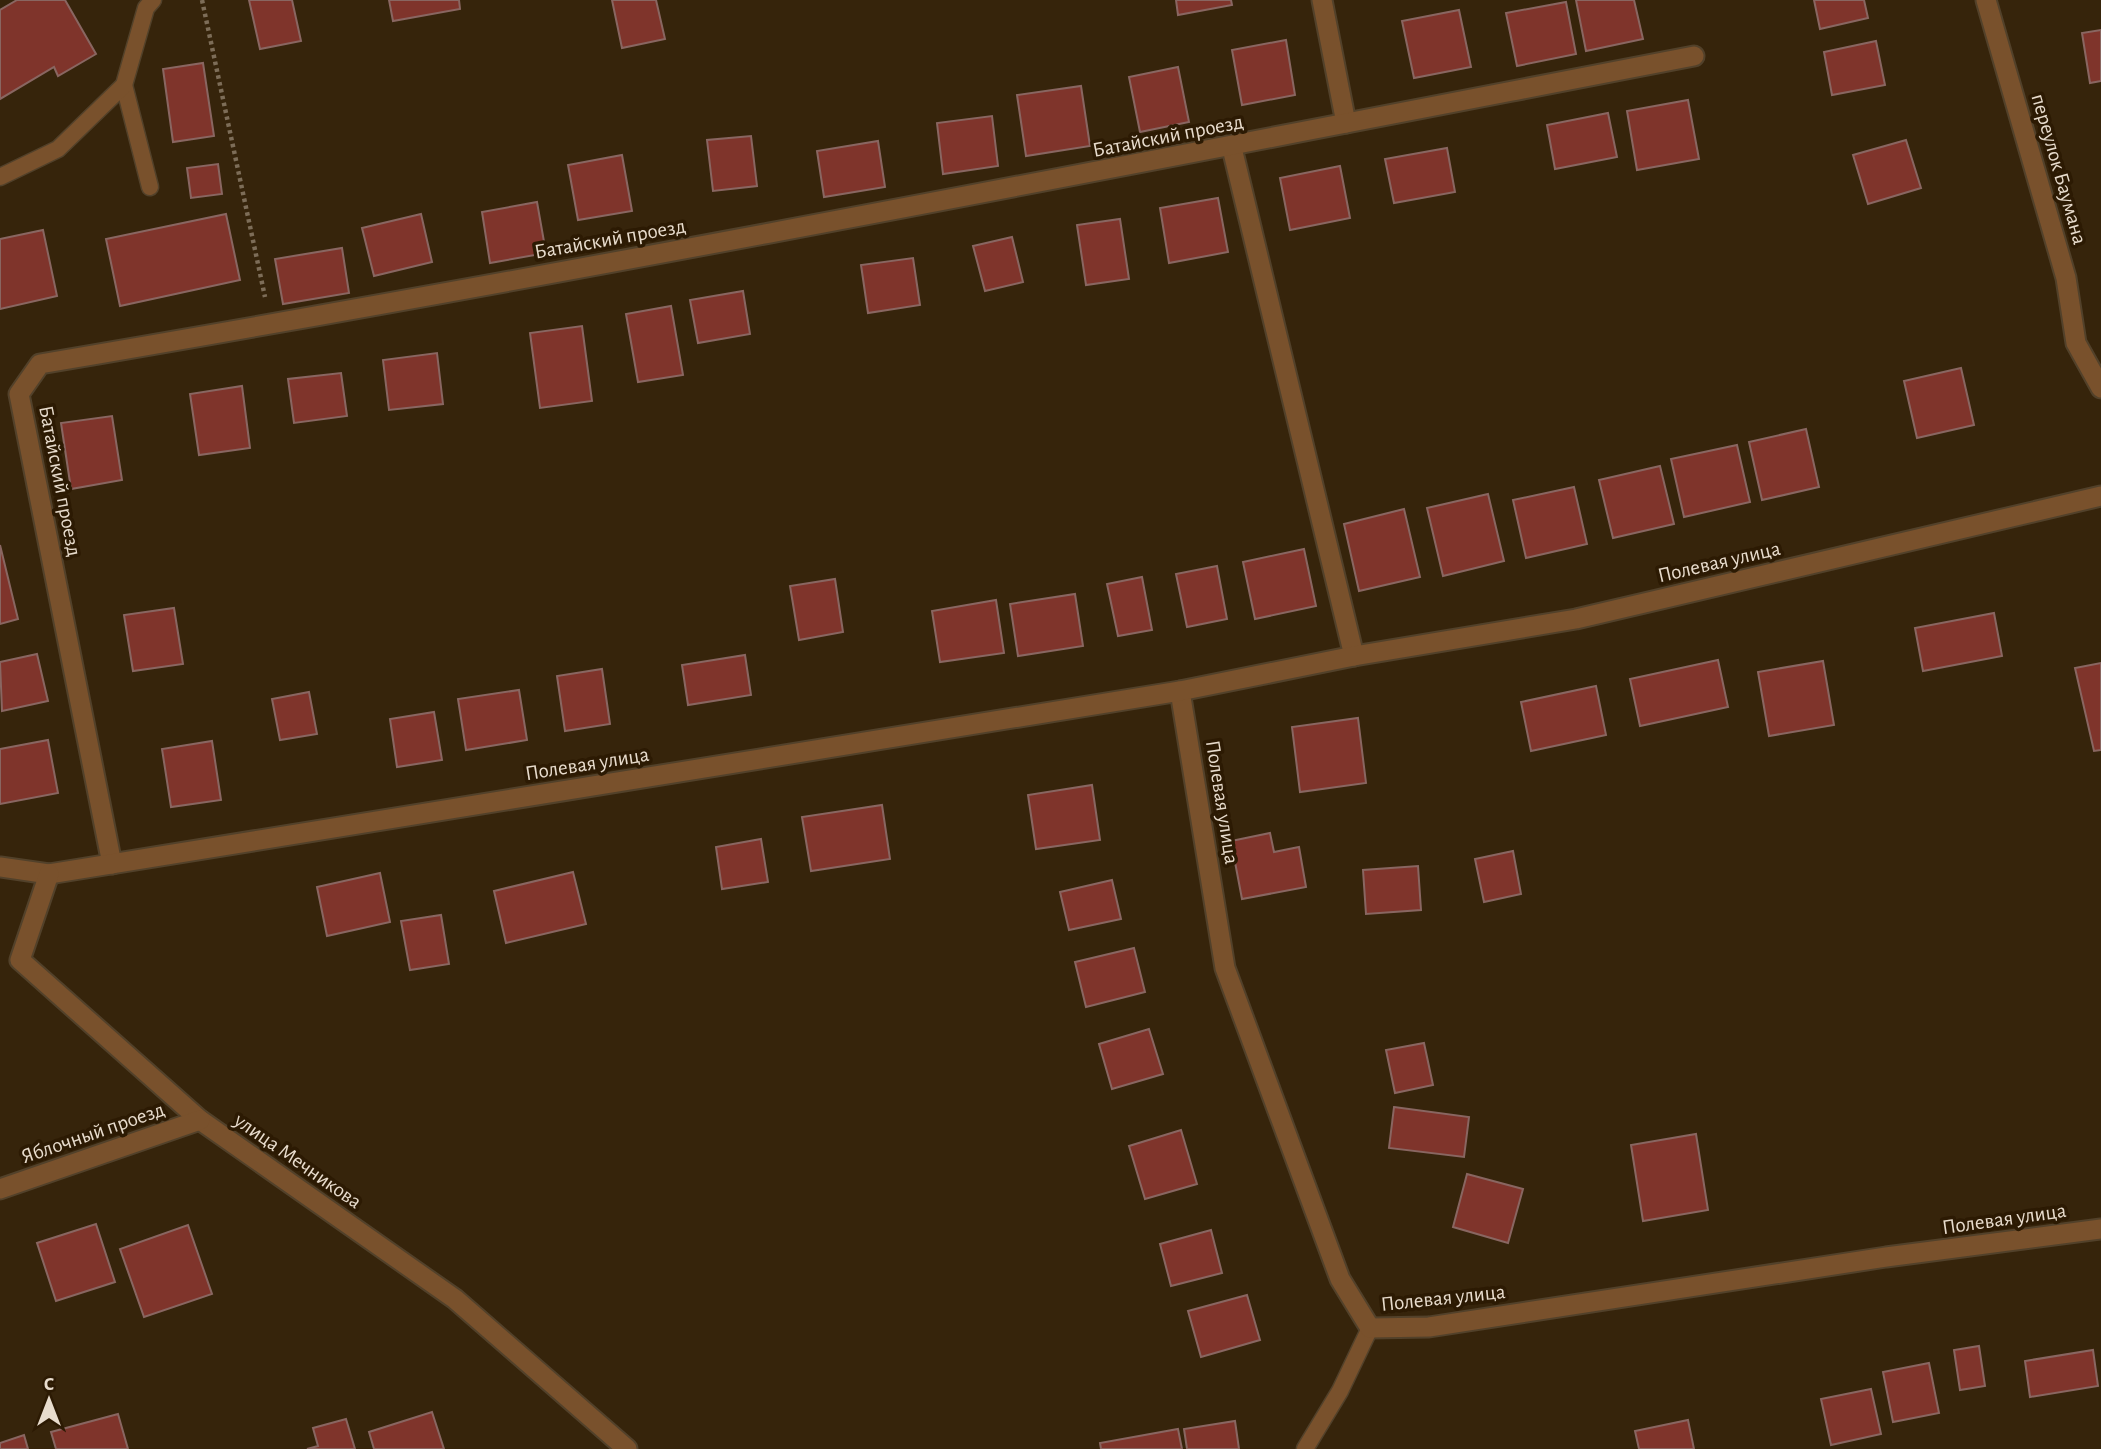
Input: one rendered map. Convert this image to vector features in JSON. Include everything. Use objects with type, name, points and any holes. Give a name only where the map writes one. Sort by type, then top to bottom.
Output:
[{"type":"street","points":[[1322,0],[1346,123]]},
{"type":"street","name":"переулок Баумана","points":[[1986,0],[2067,278],[2076,343],[2101,388]]},
{"type":"street","name":"Батайский проезд","points":[[112,864],[19,394],[40,364],[271,325],[1231,148],[1346,123],[1695,56]]},
{"type":"street","points":[[1231,148],[1354,656]]},
{"type":"street","name":"Полевая улица","points":[[0,867],[49,874],[1180,691],[1354,656],[1576,619],[2101,496]]},
{"type":"street","name":"Полевая улица","points":[[1180,691],[1225,968],[1340,1279],[1370,1328],[1429,1327],[1873,1259],[2101,1229]]},
{"type":"street","name":"улица Мечникова","points":[[49,874],[20,960],[200,1121],[455,1299],[626,1449]]},
{"type":"street","name":"Яблочный проезд","points":[[0,1189],[200,1121]]},
{"type":"lane","points":[[0,177],[58,149],[124,85],[146,8],[153,0]]},
{"type":"lane","points":[[124,85],[150,187]]},
{"type":"lane","points":[[1305,1449],[1340,1391],[1370,1328]]},
{"type":"path","points":[[202,0],[271,325]]},
{"type":"building","points":[[17,0],[65,0],[96,54],[58,76],[54,67],[0,99],[0,10]]},
{"type":"building","points":[[249,0],[292,0],[301,41],[260,49]]},
{"type":"building","points":[[389,0],[459,0],[460,9],[393,21]]},
{"type":"building","points":[[612,0],[656,0],[665,39],[622,48]]},
{"type":"building","points":[[1176,0],[1231,0],[1232,5],[1178,15]]},
{"type":"building","points":[[1576,0],[1634,0],[1643,39],[1586,51]]},
{"type":"building","points":[[1814,0],[1864,0],[1868,18],[1820,29]]},
{"type":"building","points":[[1566,2],[1576,54],[1517,66],[1506,13]]},
{"type":"building","points":[[1459,10],[1471,67],[1414,78],[1402,21]]},
{"type":"building","points":[[2101,30],[2101,81],[2090,83],[2082,33]]},
{"type":"building","points":[[1286,40],[1295,95],[1242,105],[1232,50]]},
{"type":"building","points":[[1876,41],[1885,85],[1832,95],[1824,52]]},
{"type":"building","points":[[203,63],[214,136],[173,142],[163,69]]},
{"type":"building","points":[[1178,67],[1189,122],[1140,132],[1129,77]]},
{"type":"building","points":[[1081,86],[1090,146],[1026,156],[1017,95]]},
{"type":"building","points":[[1688,100],[1699,159],[1637,170],[1627,111]]},
{"type":"building","points":[[1608,113],[1617,157],[1555,169],[1547,125]]},
{"type":"building","points":[[992,116],[998,166],[943,174],[937,123]]},
{"type":"building","points":[[751,136],[757,186],[713,191],[707,140]]},
{"type":"building","points":[[1906,140],[1921,188],[1868,204],[1853,155]]},
{"type":"building","points":[[878,141],[885,187],[824,197],[817,151]]},
{"type":"building","points":[[1447,148],[1455,192],[1394,203],[1385,159]]},
{"type":"building","points":[[622,155],[632,211],[578,220],[568,165]]},
{"type":"building","points":[[218,164],[222,194],[191,198],[187,168]]},
{"type":"building","points":[[1340,166],[1350,218],[1290,230],[1280,178]]},
{"type":"building","points":[[1218,198],[1228,252],[1169,263],[1160,208]]},
{"type":"building","points":[[537,202],[546,253],[490,263],[482,212]]},
{"type":"building","points":[[226,214],[240,280],[120,306],[106,239]]},
{"type":"building","points":[[421,214],[432,262],[374,276],[362,228]]},
{"type":"building","points":[[1120,219],[1129,279],[1086,285],[1077,225]]},
{"type":"building","points":[[43,230],[57,296],[0,309],[0,239]]},
{"type":"building","points":[[1012,237],[1023,282],[985,291],[973,246]]},
{"type":"building","points":[[342,248],[349,293],[283,304],[275,259]]},
{"type":"building","points":[[913,258],[920,305],[868,313],[861,265]]},
{"type":"building","points":[[743,291],[750,334],[698,343],[690,300]]},
{"type":"building","points":[[671,306],[683,375],[638,382],[626,314]]},
{"type":"building","points":[[582,326],[592,401],[540,408],[530,333]]},
{"type":"building","points":[[437,353],[443,404],[389,410],[383,360]]},
{"type":"building","points":[[1961,368],[1974,425],[1917,438],[1904,381]]},
{"type":"building","points":[[341,373],[347,416],[294,423],[288,379]]},
{"type":"building","points":[[242,386],[250,448],[199,455],[190,394]]},
{"type":"building","points":[[112,416],[122,480],[71,489],[61,423]]},
{"type":"building","points":[[1806,429],[1819,487],[1762,500],[1749,442]]},
{"type":"building","points":[[1737,445],[1750,502],[1684,517],[1671,459]]},
{"type":"building","points":[[1660,466],[1674,524],[1613,538],[1599,480]]},
{"type":"building","points":[[1574,487],[1587,544],[1526,558],[1513,500]]},
{"type":"building","points":[[1488,494],[1504,561],[1443,576],[1427,508]]},
{"type":"building","points":[[1404,509],[1420,577],[1359,591],[1344,524]]},
{"type":"building","points":[[0,545],[18,619],[0,624]]},
{"type":"building","points":[[1304,549],[1316,606],[1255,619],[1243,562]]},
{"type":"building","points":[[1217,566],[1227,619],[1187,627],[1176,574]]},
{"type":"building","points":[[1142,577],[1152,630],[1118,636],[1107,584]]},
{"type":"building","points":[[835,579],[843,632],[799,640],[790,586]]},
{"type":"building","points":[[1075,594],[1083,646],[1018,656],[1010,604]]},
{"type":"building","points":[[996,600],[1004,653],[940,662],[932,611]]},
{"type":"building","points":[[174,608],[183,664],[133,671],[124,615]]},
{"type":"building","points":[[1994,613],[2002,656],[1923,671],[1915,628]]},
{"type":"building","points":[[37,654],[48,701],[2,711],[0,662]]},
{"type":"building","points":[[745,655],[751,695],[688,705],[682,665]]},
{"type":"building","points":[[1718,660],[1728,707],[1640,726],[1630,679]]},
{"type":"building","points":[[1823,661],[1834,725],[1769,736],[1758,672]]},
{"type":"building","points":[[2101,663],[2101,750],[2094,751],[2075,668]]},
{"type":"building","points":[[602,669],[610,724],[565,731],[557,676]]},
{"type":"building","points":[[1596,686],[1606,735],[1531,751],[1521,702]]},
{"type":"building","points":[[519,690],[527,740],[466,750],[458,699]]},
{"type":"building","points":[[309,692],[317,734],[280,740],[272,699]]},
{"type":"building","points":[[434,712],[442,760],[397,767],[390,719]]},
{"type":"building","points":[[1358,718],[1366,783],[1300,792],[1292,727]]},
{"type":"building","points":[[48,740],[58,793],[0,804],[0,749]]},
{"type":"building","points":[[212,741],[221,800],[171,807],[162,749]]},
{"type":"building","points":[[1092,785],[1100,840],[1036,849],[1028,795]]},
{"type":"building","points":[[882,805],[890,859],[811,871],[802,817]]},
{"type":"building","points":[[1270,833],[1274,852],[1299,847],[1306,887],[1242,899],[1231,841]]},
{"type":"building","points":[[761,839],[768,882],[722,889],[716,847]]},
{"type":"building","points":[[1513,851],[1521,894],[1484,902],[1475,859]]},
{"type":"building","points":[[1418,866],[1421,910],[1366,914],[1363,870]]},
{"type":"building","points":[[573,872],[586,924],[506,943],[494,891]]},
{"type":"building","points":[[380,873],[390,922],[327,936],[317,887]]},
{"type":"building","points":[[1112,880],[1121,919],[1069,930],[1060,892]]},
{"type":"building","points":[[441,915],[449,964],[410,970],[401,921]]},
{"type":"building","points":[[1134,948],[1145,992],[1086,1007],[1075,962]]},
{"type":"building","points":[[1149,1029],[1163,1074],[1112,1089],[1099,1044]]},
{"type":"building","points":[[1424,1043],[1433,1085],[1395,1093],[1386,1050]]},
{"type":"building","points":[[1394,1107],[1469,1117],[1464,1157],[1389,1148]]},
{"type":"building","points":[[1181,1130],[1197,1184],[1145,1199],[1129,1146]]},
{"type":"building","points":[[1696,1134],[1708,1210],[1643,1221],[1631,1145]]},
{"type":"building","points":[[1467,1174],[1523,1189],[1508,1243],[1453,1227]]},
{"type":"building","points":[[96,1224],[115,1282],[56,1301],[37,1243]]},
{"type":"building","points":[[188,1225],[212,1294],[144,1317],[120,1249]]},
{"type":"building","points":[[1211,1230],[1222,1273],[1171,1286],[1160,1244]]},
{"type":"building","points":[[1247,1295],[1260,1340],[1201,1357],[1188,1311]]},
{"type":"building","points":[[1979,1346],[1985,1386],[1960,1390],[1954,1350]]},
{"type":"building","points":[[2093,1350],[2098,1386],[2030,1397],[2025,1361]]},
{"type":"building","points":[[1929,1363],[1939,1413],[1893,1422],[1883,1372]]},
{"type":"building","points":[[1871,1389],[1881,1434],[1831,1445],[1821,1399]]},
{"type":"building","points":[[432,1412],[444,1449],[374,1449],[369,1432]]},
{"type":"building","points":[[118,1414],[128,1449],[56,1449],[51,1432]]},
{"type":"building","points":[[346,1419],[355,1449],[307,1449],[318,1446],[313,1428]]},
{"type":"building","points":[[1688,1420],[1694,1449],[1639,1449],[1635,1431]]},
{"type":"building","points":[[1235,1421],[1239,1449],[1187,1449],[1184,1429]]},
{"type":"building","points":[[1178,1429],[1182,1449],[1101,1449],[1100,1443]]},
{"type":"building","points":[[24,1435],[28,1449],[0,1449],[0,1443]]}]
